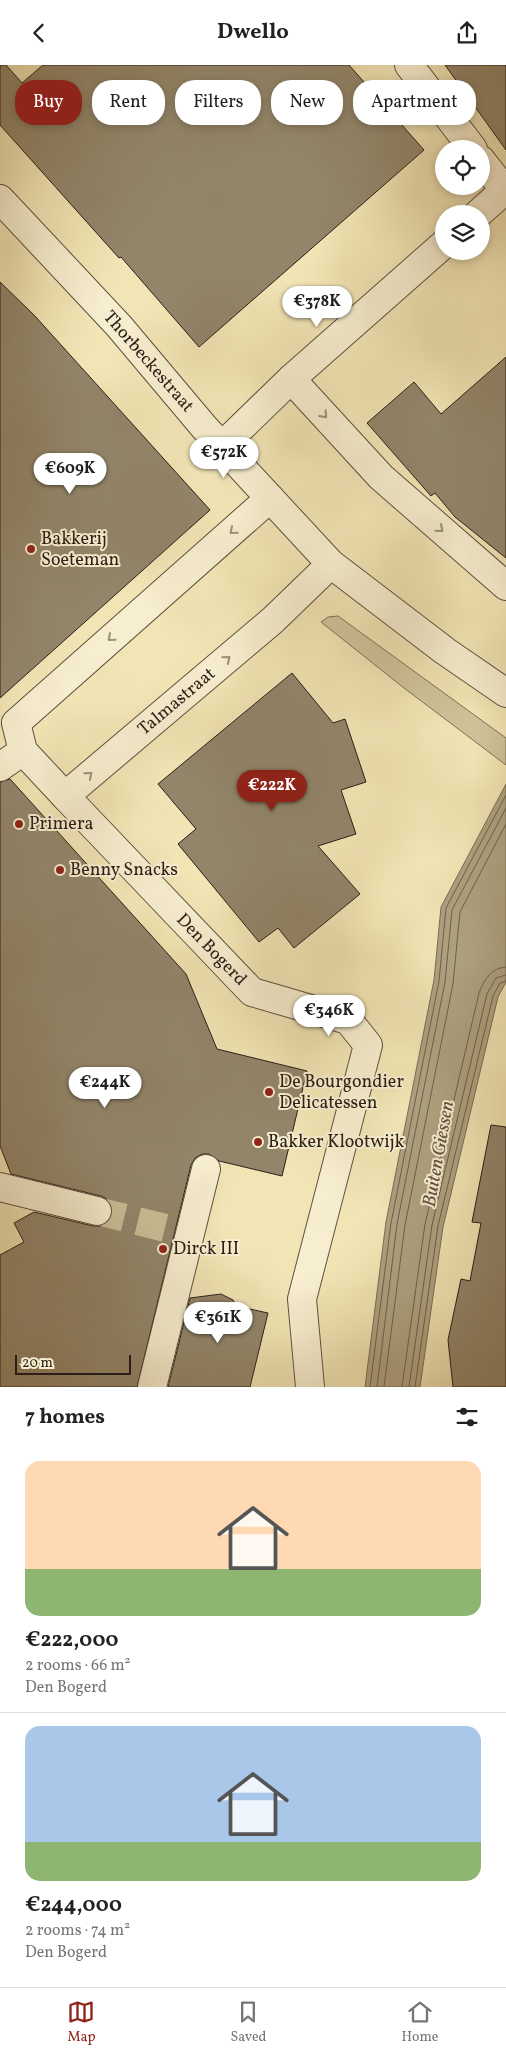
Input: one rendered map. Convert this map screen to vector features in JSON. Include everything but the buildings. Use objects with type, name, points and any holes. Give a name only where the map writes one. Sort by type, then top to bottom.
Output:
[{"type":"street","points":[[408,65],[465,140]]},
{"type":"street","points":[[488,205],[505,190],[490,171]]},
{"type":"street","name":"Thorbeckestraat","points":[[0,199],[119,326],[222,446],[331,564],[445,651],[506,693]]},
{"type":"street","points":[[222,446],[292,379],[435,252]]},
{"type":"street","points":[[292,379],[380,477],[506,586]]},
{"type":"street","points":[[65,796],[23,751],[16,723],[270,498]]},
{"type":"street","name":"Talmastraat","points":[[65,796],[273,621],[331,564]]},
{"type":"street","points":[[0,767],[23,751]]},
{"type":"street","name":"Den Bogerd","points":[[65,796],[252,993],[348,1020],[368,1045],[302,1299],[310,1387]]},
{"type":"street","points":[[152,1387],[186,1233],[206,1169]]},
{"type":"street","points":[[0,1187],[98,1211]]},
{"type":"shaded area","points":[[338,616],[506,738],[506,765],[321,622],[328,617]]},
{"type":"water","name":"Buiten Giessen","points":[[506,784],[506,982],[498,997],[443,1227],[420,1387],[365,1387],[386,1222],[434,980],[441,907]]},
{"type":"tunnel","points":[[97,1211],[182,1232]]},
{"type":"place","name":"Bakkerij Soeteman","points":[[31,549]]},
{"type":"place","name":"Primera","points":[[19,824]]},
{"type":"place","name":"Benny Snacks","points":[[60,870]]},
{"type":"place","name":"De Bourgondier Delicatessen","points":[[269,1092]]},
{"type":"place","name":"Bakker Klootwijk","points":[[258,1142]]},
{"type":"place","name":"Dirck III","points":[[163,1249]]}]
